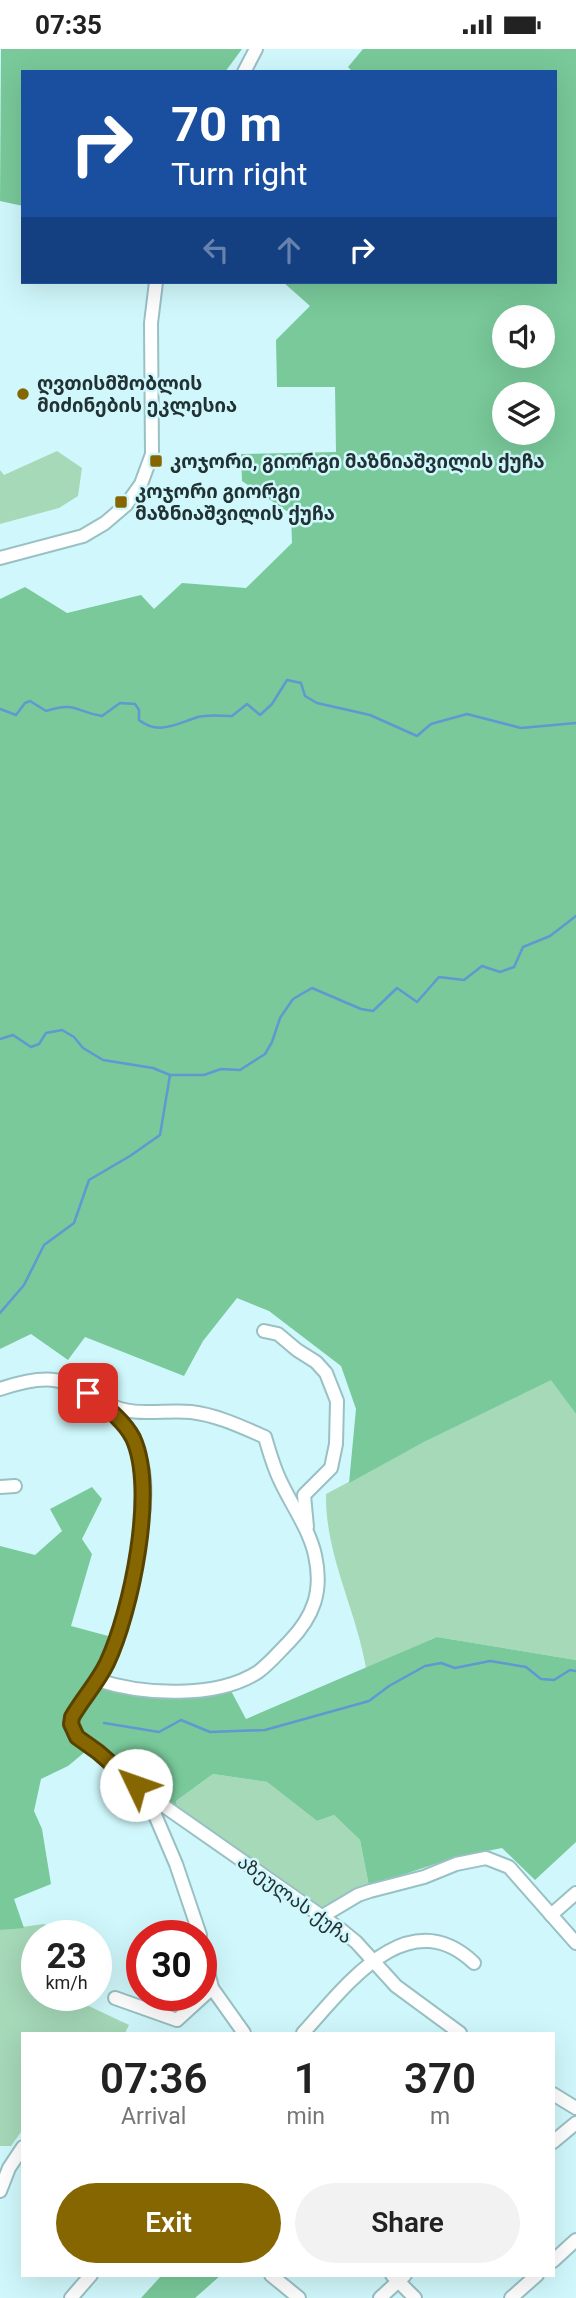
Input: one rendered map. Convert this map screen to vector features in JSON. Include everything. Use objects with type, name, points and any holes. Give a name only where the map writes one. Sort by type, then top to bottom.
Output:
[{"type":"street","points":[[245,70],[256,49]]},
{"type":"street","points":[[0,558],[83,536],[105,523],[126,505],[141,484],[152,454],[151,323],[156,284]]},
{"type":"street","points":[[264,1331],[278,1334],[316,1362],[326,1373],[337,1401],[336,1444],[331,1468],[304,1495],[308,1537]]},
{"type":"street","points":[[0,1388],[24,1381],[54,1378],[99,1397],[123,1411],[193,1412],[233,1422],[265,1437],[277,1475],[315,1555],[317,1600],[298,1632],[260,1671],[237,1683],[202,1690],[154,1691],[120,1688],[97,1680]]},
{"type":"street","name":"აზეულას ქუჩა","points":[[88,1393],[123,1423],[133,1439],[143,1471],[144,1489],[142,1516],[125,1608],[116,1639],[97,1680],[72,1717],[72,1731],[119,1768],[154,1802],[164,1806],[356,1942],[396,1986],[459,2032]]},
{"type":"street","points":[[0,1487],[15,1486]]},
{"type":"street","points":[[154,1802],[155,1815],[176,1864],[195,1920]]},
{"type":"street","points":[[321,1917],[358,1895],[424,1877],[456,1864],[486,1858],[509,1867],[576,1943]]},
{"type":"street","points":[[551,1915],[576,1893]]},
{"type":"street","points":[[304,2032],[358,1972],[401,1945],[416,1941],[441,1942],[460,1949],[474,1963]]},
{"type":"street","points":[[217,1995],[243,2032]]},
{"type":"street","points":[[115,1998],[126,2002]]},
{"type":"street","points":[[150,2011],[177,2021],[188,2011]]},
{"type":"street","points":[[555,2095],[576,2108]]},
{"type":"street","points":[[555,2140],[576,2123]]},
{"type":"street","points":[[0,2191],[9,2168],[21,2150]]},
{"type":"street","points":[[555,2259],[576,2240]]},
{"type":"street","points":[[71,2298],[89,2277]]},
{"type":"street","points":[[273,2277],[299,2298]]},
{"type":"street","points":[[380,2298],[399,2277],[415,2298]]},
{"type":"street","points":[[511,2298],[535,2277]]},
{"type":"green space","points":[[1,49],[242,49],[226,70],[21,70],[21,206],[0,201]]},
{"type":"green space","points":[[363,49],[576,49],[576,1414],[551,1380],[424,1442],[349,1483],[356,1409],[341,1366],[269,1311],[237,1298],[203,1341],[184,1376],[85,1337],[68,1360],[31,1334],[0,1349],[0,599],[25,587],[67,613],[141,595],[154,609],[182,583],[246,588],[292,543],[291,514],[242,481],[241,454],[336,452],[335,387],[277,387],[276,340],[310,306],[285,284],[557,284],[557,70],[351,70],[348,67]]},
{"type":"green space","points":[[57,451],[82,468],[78,496],[59,508],[0,524],[0,470],[4,475]]},
{"type":"green space","points":[[551,1379],[576,1414],[576,1660],[437,1637],[366,1668],[330,1539],[326,1494]]},
{"type":"green space","points":[[92,1487],[102,1499],[82,1539],[92,1554],[71,1626],[112,1637],[87,1688],[63,1716],[68,1737],[86,1751],[68,1766],[41,1779],[34,1811],[42,1829],[51,1884],[14,1899],[21,1920],[21,1928],[0,1930],[0,1546],[35,1555],[62,1531],[50,1509]]},
{"type":"green space","points":[[437,1637],[576,1660],[576,1842],[535,1880],[502,1848],[453,1858],[369,1886],[360,1840],[334,1815],[317,1821],[267,1782],[213,1774],[176,1801],[178,1811],[82,1736],[77,1725],[81,1711],[98,1688],[173,1695],[230,1689],[246,1719]]},
{"type":"green space","points":[[213,1774],[267,1782],[317,1821],[334,1815],[360,1840],[369,1886],[321,1912],[178,1811],[176,1801]]},
{"type":"green space","points":[[21,1927],[21,2011],[99,2011],[129,2025],[126,2032],[21,2032],[21,2132],[11,2146],[0,2146],[0,1930]]},
{"type":"green space","points":[[160,2277],[219,2277],[195,2298],[141,2298]]},
{"type":"waterway","points":[[0,709],[16,715],[25,703],[30,701],[46,711],[70,707],[102,716],[120,703],[135,704],[139,710],[139,720],[146,725],[161,728],[202,716],[232,716],[247,704],[260,715],[272,704],[287,680],[301,683],[305,696],[317,703],[370,715],[417,736],[431,724],[467,714],[521,728],[576,723]]},
{"type":"waterway","points":[[0,1039],[13,1035],[31,1047],[39,1044],[46,1033],[62,1030],[74,1037],[83,1048],[103,1060],[153,1068],[170,1075],[204,1075],[221,1069],[240,1070],[265,1054],[280,1018],[293,999],[312,988],[361,1009],[373,1011],[397,988],[417,1002],[439,977],[464,980],[482,966],[500,972],[514,967],[523,947],[550,936],[576,916]]},
{"type":"waterway","points":[[0,1313],[24,1285],[44,1245],[74,1223],[89,1180],[160,1135],[170,1075]]},
{"type":"waterway","points":[[104,1723],[159,1732],[181,1720],[210,1732],[265,1730],[369,1701],[389,1686],[425,1666],[441,1663],[455,1668],[490,1661],[526,1667],[541,1679],[554,1680],[570,1670],[576,1671]]},
{"type":"place","name":"ღვთისმშობლის მიძინების ეკლესია","points":[[23,394]]},
{"type":"place","name":"კოჯორი, გიორგი მაზნიაშვილის ქუჩა","points":[[156,461]]},
{"type":"place","name":"კოჯორი გიორგი მაზნიაშვილის ქუჩა","points":[[121,502]]},
{"type":"route","points":[[88,1393],[123,1423],[133,1439],[143,1471],[144,1506],[132,1576],[116,1639],[107,1663],[77,1708],[71,1724],[77,1737],[119,1768],[136,1785]]}]
